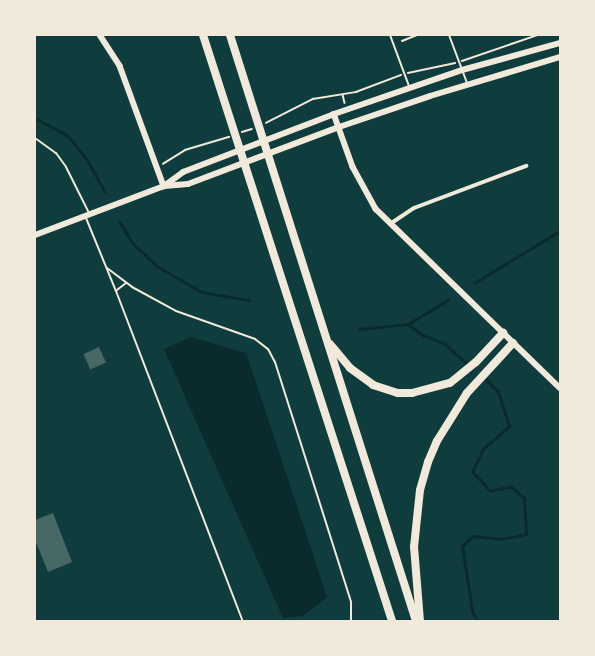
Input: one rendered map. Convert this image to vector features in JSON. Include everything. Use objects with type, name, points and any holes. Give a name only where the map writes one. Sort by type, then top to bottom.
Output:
[{"type":"highway","points":[[203,35],[392,621]]},
{"type":"highway","points":[[230,35],[416,621]]},
{"type":"highway","points":[[326,340],[350,368],[373,385],[398,393],[412,393],[450,383],[476,362],[502,333]]},
{"type":"highway","points":[[420,621],[414,541],[420,490],[428,462],[437,442],[467,393],[513,343]]},
{"type":"main road","points":[[35,235],[164,186],[183,172],[334,114],[462,70],[560,43]]},
{"type":"main road","points":[[164,186],[188,184],[339,127],[467,85],[560,57]]},
{"type":"street","points":[[100,35],[120,66],[158,166],[164,186]]},
{"type":"street","points":[[334,114],[364,190],[390,224],[560,388]]},
{"type":"street","points":[[390,224],[414,208],[526,166]]},
{"type":"lane","points":[[390,35],[409,87]]},
{"type":"lane","points":[[402,41],[417,35]]},
{"type":"lane","points":[[449,35],[467,85]]},
{"type":"lane","points":[[35,138],[56,153],[66,167],[87,215],[244,621]]},
{"type":"lane","points":[[107,268],[126,283],[176,311],[255,339],[272,355],[351,602],[351,621]]},
{"type":"lane","points":[[116,291],[126,283]]},
{"type":"path","points":[[466,60],[538,35]]},
{"type":"path","points":[[264,124],[285,116],[313,98],[364,89]]},
{"type":"path","points":[[237,134],[258,127]]},
{"type":"path","points":[[158,166],[184,150],[230,137]]},
{"type":"water","points":[[191,337],[246,353],[327,597],[303,616],[283,618],[164,349]]},
{"type":"building","points":[[99,347],[106,363],[90,369],[83,354]]},
{"type":"building","points":[[53,513],[72,562],[48,572],[35,540],[35,520]]},
{"type":"waterway","points":[[35,118],[67,135],[87,159],[105,191]]},
{"type":"waterway","points":[[120,222],[132,242],[157,266],[202,292],[249,300]]},
{"type":"waterway","points":[[474,283],[560,231]]},
{"type":"waterway","points":[[359,329],[408,324],[448,300]]},
{"type":"waterway","points":[[408,324],[423,335],[445,344],[467,364]]},
{"type":"waterway","points":[[477,621],[472,611],[462,546],[473,536],[501,539],[526,534],[524,498],[511,487],[490,491],[472,472],[483,449],[509,426],[498,392],[487,381]]}]
